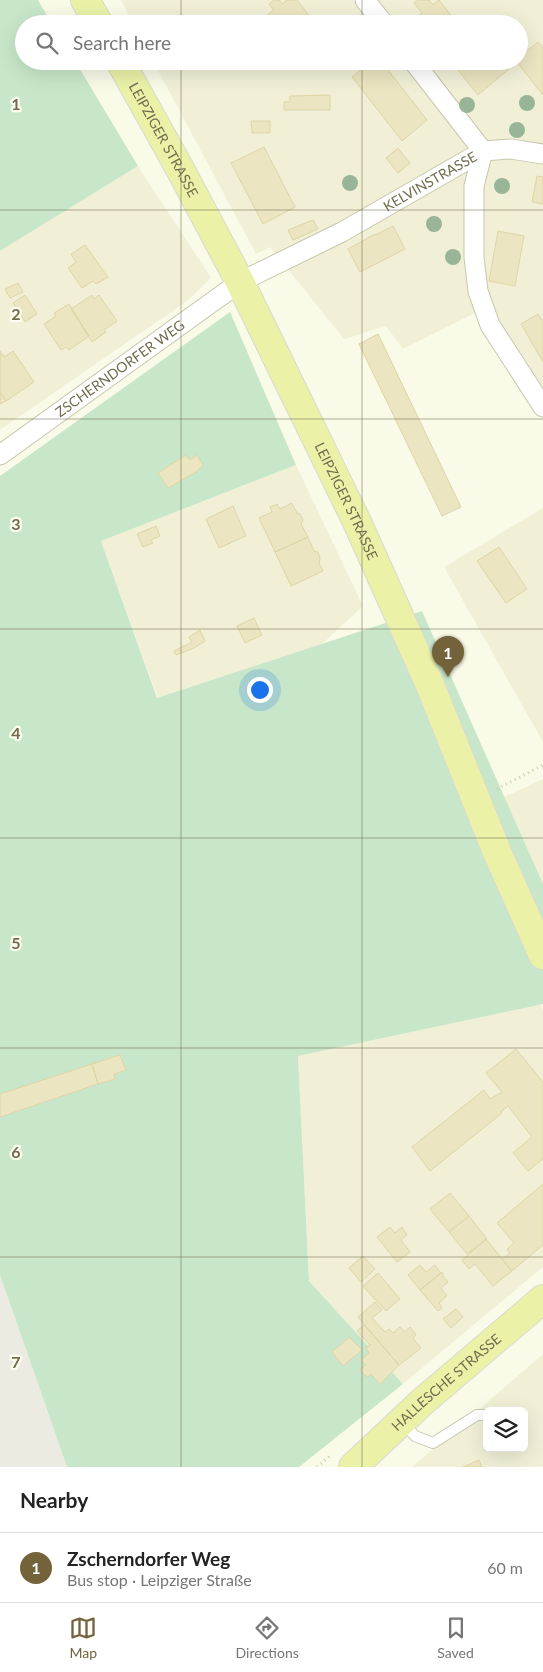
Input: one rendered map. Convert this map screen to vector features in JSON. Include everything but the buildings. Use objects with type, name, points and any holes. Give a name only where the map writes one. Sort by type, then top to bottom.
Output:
[{"type":"main road","points":[[85,0],[94,15]]},
{"type":"main road","name":"LEIPZIGER STRASSE","points":[[125,70],[240,282],[357,522],[430,686],[497,852],[543,955]]},
{"type":"main road","name":"HALLESCHE STRASSE","points":[[353,1467],[421,1403],[543,1299]]},
{"type":"street","points":[[365,0],[377,15]]},
{"type":"street","points":[[420,70],[483,151],[511,149],[543,154]]},
{"type":"street","name":"KELVINSTRASSE","points":[[240,282],[342,232],[483,151]]},
{"type":"street","name":"KELVINSTRASSE","points":[[483,151],[474,186],[474,257],[478,291],[490,325],[543,407]]},
{"type":"street","name":"ZSCHERNDORFER WEG","points":[[0,455],[240,282]]},
{"type":"lane","points":[[402,1422],[416,1436],[433,1443],[477,1415],[483,1415]]},
{"type":"path","points":[[500,787],[543,765]]},
{"type":"shaded area","points":[[0,0],[38,0],[47,15],[15,15],[15,70],[80,70],[138,166],[0,251]]},
{"type":"shaded area","points":[[121,0],[543,0],[543,389],[487,307],[403,349],[386,326],[344,339],[270,247],[256,254],[158,70],[528,70],[528,15],[128,15]]},
{"type":"shaded area","points":[[138,166],[211,278],[187,301],[0,430],[0,251]]},
{"type":"shaded area","points":[[230,312],[296,465],[101,541],[157,698],[422,611],[543,884],[543,1004],[298,1056],[309,1281],[403,1384],[299,1467],[67,1467],[0,1275],[0,476]]},
{"type":"shaded area","points":[[296,465],[363,606],[322,644],[176,748],[101,541]]},
{"type":"shaded area","points":[[543,508],[543,742],[444,567]]},
{"type":"shaded area","points":[[543,779],[543,884],[504,797]]},
{"type":"shaded area","points":[[540,1004],[543,1011],[543,1267],[403,1384],[309,1281],[298,1056]]},
{"type":"shaded area","points":[[0,1275],[67,1467],[0,1467]]},
{"type":"shaded area","points":[[543,1354],[543,1467],[412,1467]]},
{"type":"place","name":"Zscherndorfer Weg","points":[[448,677]]}]
